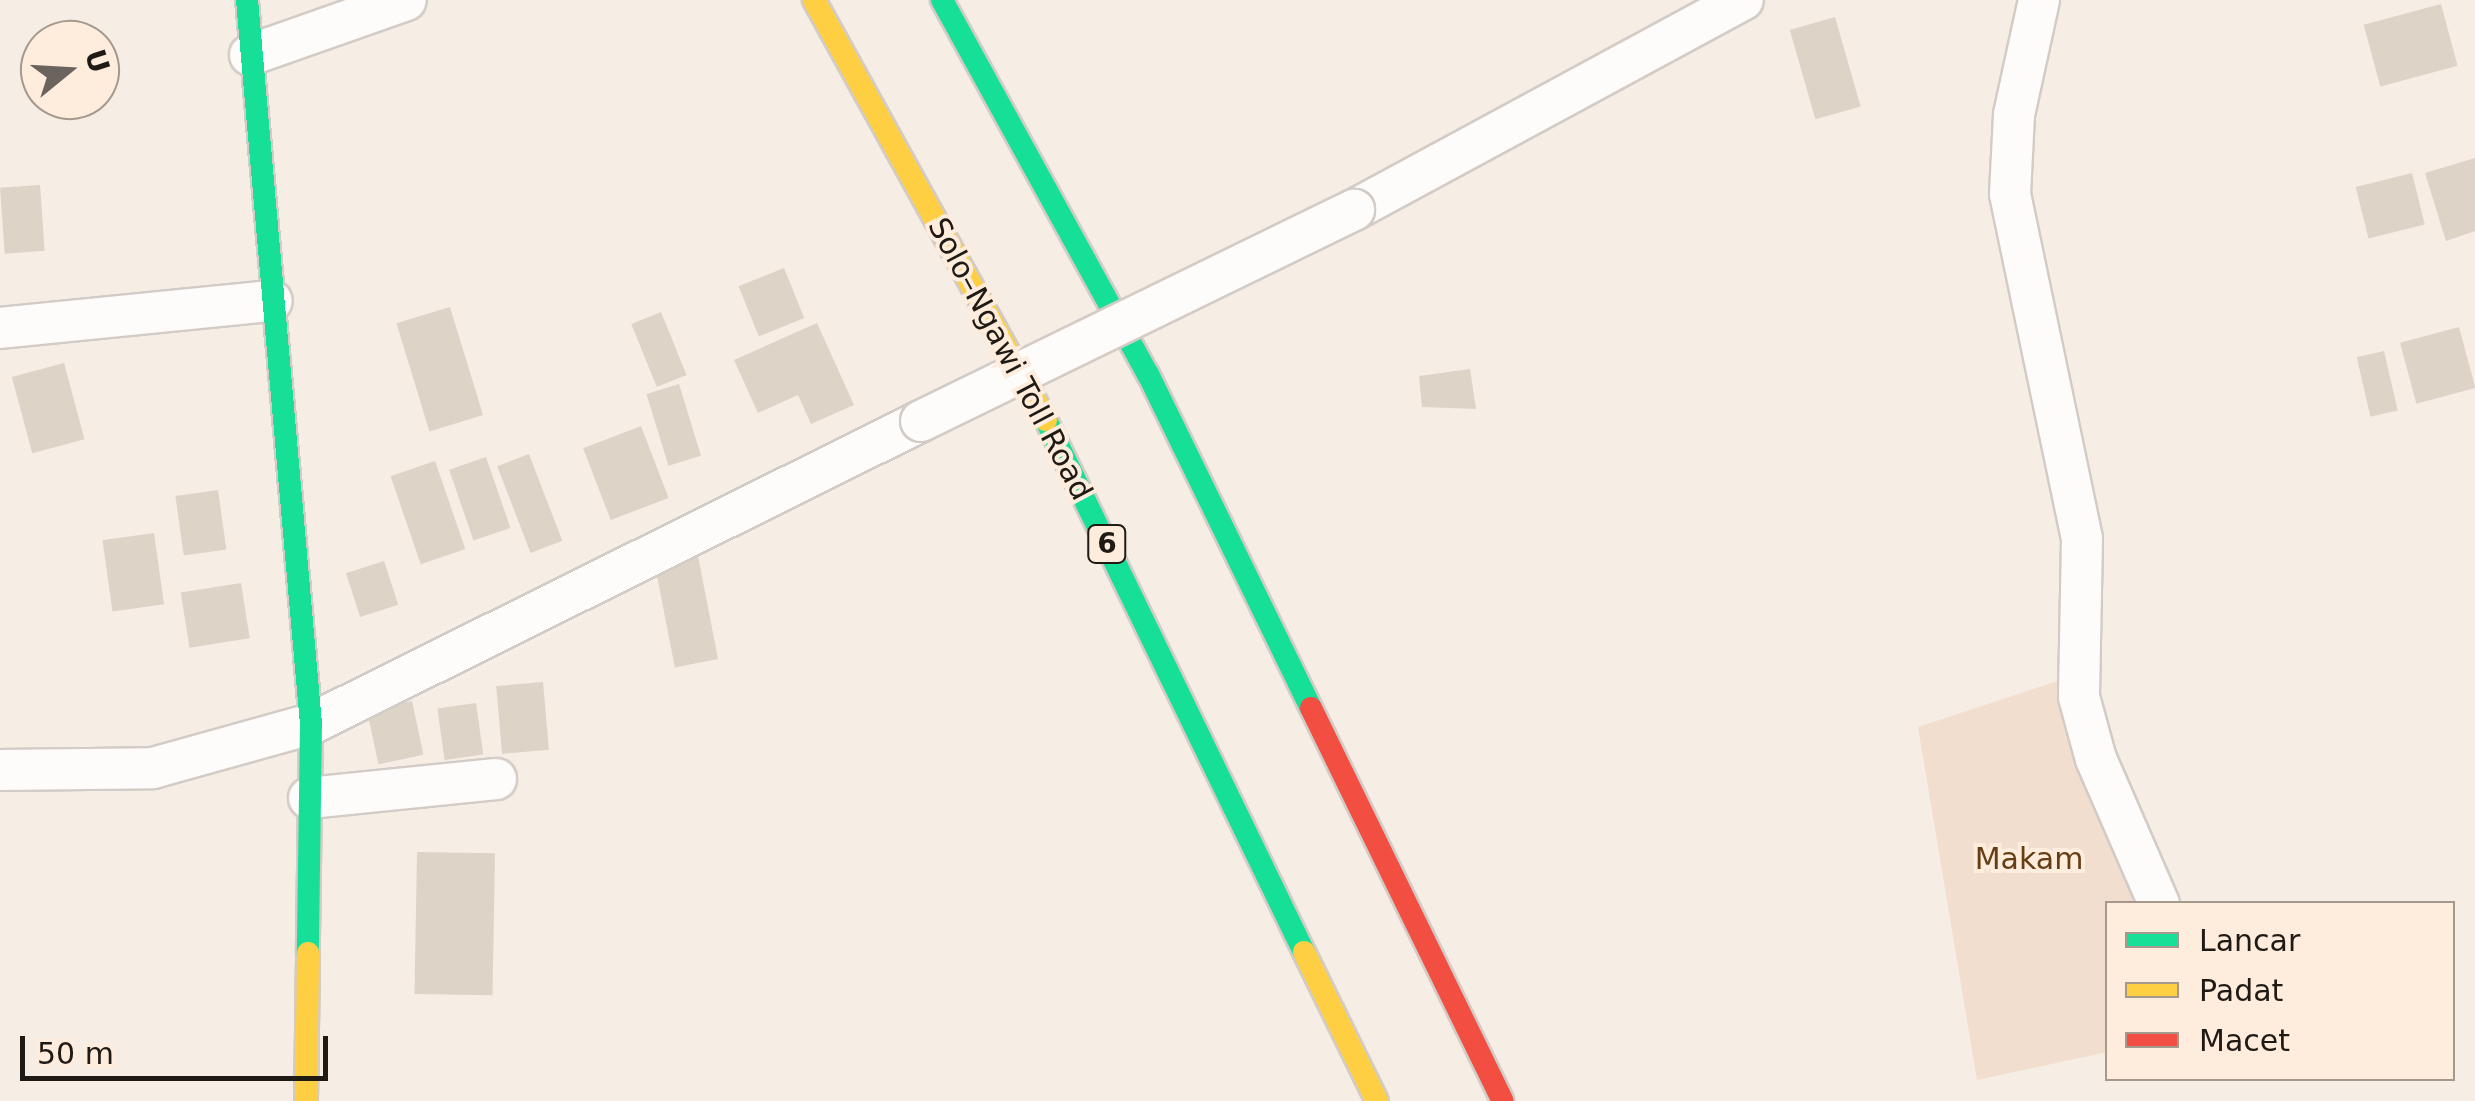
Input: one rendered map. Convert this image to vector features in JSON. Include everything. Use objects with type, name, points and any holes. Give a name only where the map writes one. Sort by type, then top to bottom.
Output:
[{"type":"main road","points":[[248,0],[311,724],[306,1101]]},
{"type":"main road","name":"Solo–Ngawi Toll Road","points":[[814,0],[1042,411],[1377,1101]]},
{"type":"main road","points":[[942,0],[1148,374],[1503,1101]]},
{"type":"street","points":[[250,55],[406,0]]},
{"type":"street","points":[[0,770],[153,768],[311,724],[1354,210],[1743,0]]},
{"type":"street","points":[[2039,0],[2014,115],[2010,194],[2082,539],[2078,697],[2096,758],[2158,901]]},
{"type":"street","points":[[0,328],[272,300]]},
{"type":"street","points":[[309,798],[496,779]]},
{"type":"green space","name":"Makam","points":[[2064,679],[2142,901],[2105,901],[2105,1052],[1977,1080],[1918,727]]},
{"type":"building","points":[[2441,4],[2458,66],[2380,87],[2364,25]]},
{"type":"building","points":[[1835,17],[1861,106],[1815,119],[1790,30]]},
{"type":"building","points":[[2475,158],[2475,231],[2446,241],[2425,173]]},
{"type":"building","points":[[2412,173],[2425,224],[2369,238],[2356,187]]},
{"type":"building","points":[[40,185],[45,251],[5,254],[0,188]]},
{"type":"building","points":[[784,268],[804,318],[759,336],[739,286]]},
{"type":"building","points":[[450,307],[483,415],[429,431],[396,323]]},
{"type":"building","points":[[661,312],[686,375],[657,387],[631,324]]},
{"type":"building","points":[[817,323],[854,405],[811,424],[798,395],[758,413],[734,360]]},
{"type":"building","points":[[2459,327],[2475,388],[2416,404],[2400,343]]},
{"type":"building","points":[[2384,351],[2398,410],[2370,417],[2357,357]]},
{"type":"building","points":[[64,363],[84,439],[32,453],[12,377]]},
{"type":"building","points":[[1470,369],[1476,409],[1422,407],[1419,376]]},
{"type":"building","points":[[679,384],[701,456],[668,466],[646,394]]},
{"type":"building","points":[[641,426],[669,498],[611,520],[583,448]]},
{"type":"building","points":[[529,454],[562,541],[531,553],[497,466]]},
{"type":"building","points":[[486,457],[510,528],[474,541],[449,470]]},
{"type":"building","points":[[435,461],[465,549],[421,564],[391,476]]},
{"type":"building","points":[[218,490],[226,549],[184,555],[175,496]]},
{"type":"building","points":[[154,533],[164,604],[113,612],[103,540]]},
{"type":"building","points":[[698,556],[718,659],[675,667],[655,564]]},
{"type":"building","points":[[384,561],[398,605],[360,617],[346,573]]},
{"type":"building","points":[[241,583],[250,638],[190,648],[181,593]]},
{"type":"building","points":[[543,682],[549,750],[502,754],[496,686]]},
{"type":"building","points":[[412,701],[423,755],[378,764],[367,711]]},
{"type":"building","points":[[476,703],[483,754],[445,760],[437,708]]},
{"type":"building","points":[[417,852],[495,853],[493,995],[415,994]]},
{"type":"traffic: fast","points":[[247,0],[311,724],[308,953]]},
{"type":"traffic: fast","points":[[942,0],[1148,374],[1311,708]]},
{"type":"traffic: fast","points":[[1046,420],[1304,952]]},
{"type":"traffic: slow","points":[[814,0],[1046,420]]},
{"type":"traffic: slow","points":[[1304,952],[1377,1101]]},
{"type":"traffic: slow","points":[[306,1101],[308,953]]},
{"type":"traffic: jam","points":[[1311,708],[1503,1101]]}]
